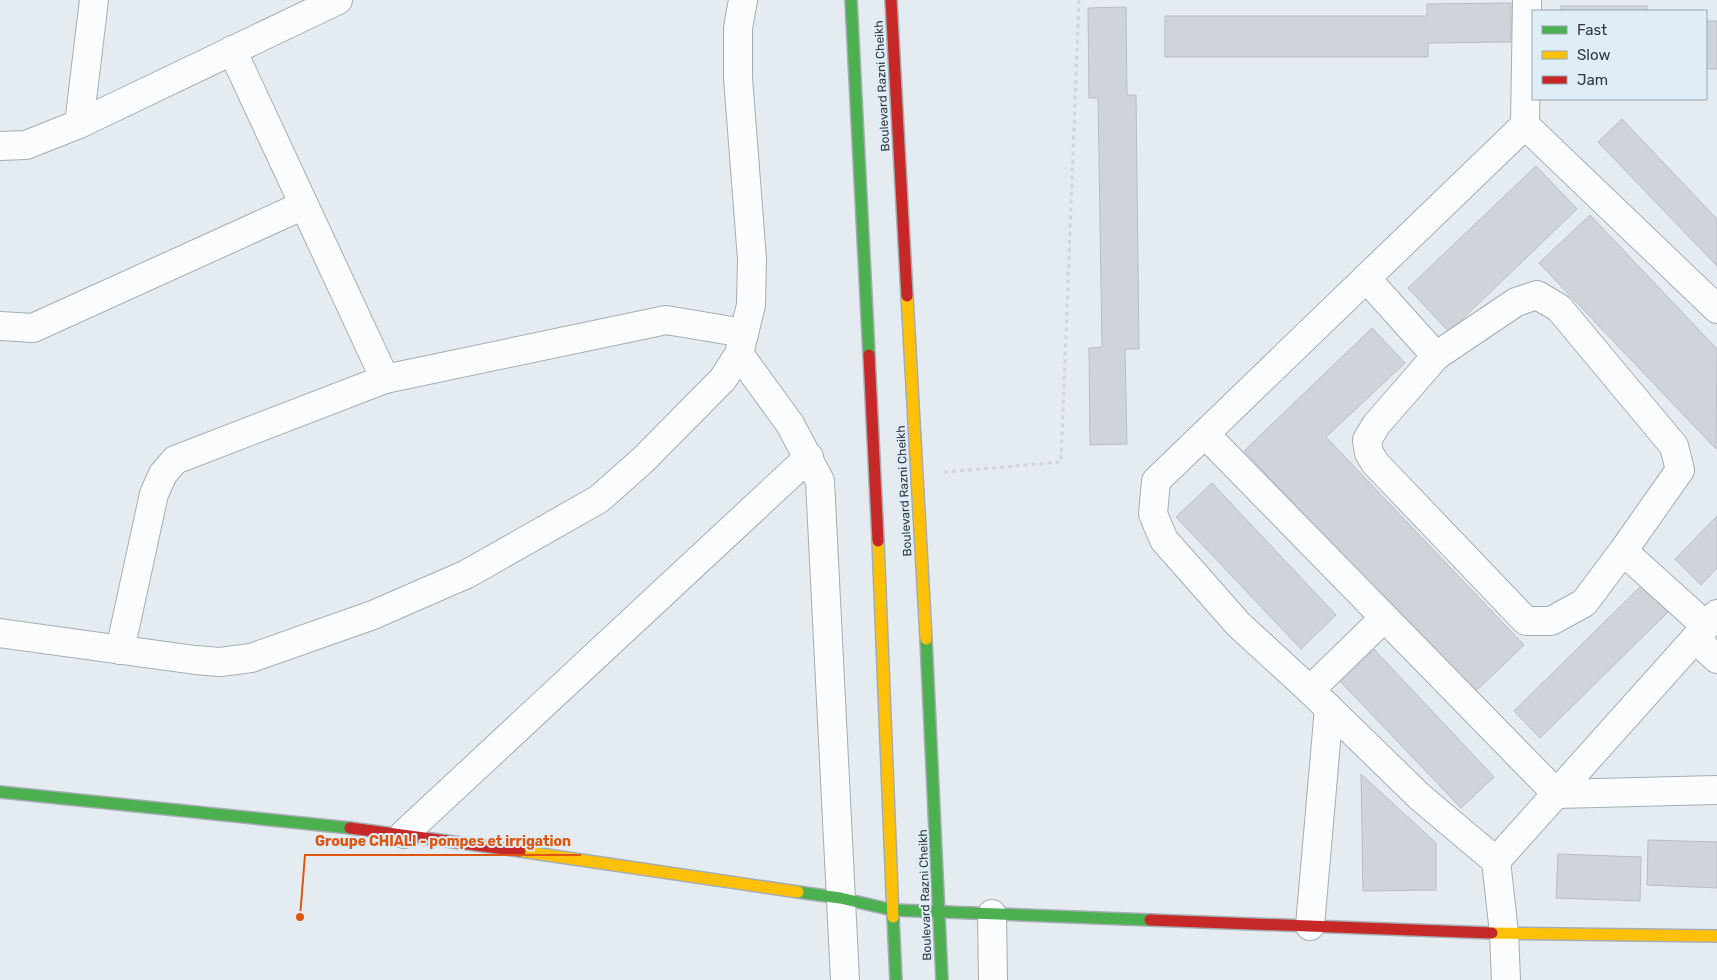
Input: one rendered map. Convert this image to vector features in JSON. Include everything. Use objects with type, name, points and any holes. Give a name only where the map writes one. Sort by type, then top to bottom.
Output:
[{"type":"main road","points":[[851,0],[874,448],[896,980]]},
{"type":"main road","name":"Boulevard Razni Cheikh","points":[[891,0],[940,912],[942,980]]},
{"type":"main road","points":[[0,792],[404,834],[840,898],[893,910],[1504,933],[1717,936]]},
{"type":"street","points":[[79,124],[94,0]]},
{"type":"street","points":[[0,146],[26,145],[79,124],[338,0]]},
{"type":"street","points":[[0,633],[220,662],[251,658],[373,615],[468,574],[598,498],[643,460],[716,386],[742,344],[751,305],[752,259],[738,78],[738,28],[743,0]]},
{"type":"street","points":[[1506,980],[1504,933],[1496,862],[1420,797],[1320,699],[1239,625],[1164,540],[1153,514],[1156,481],[1525,125],[1526,0]]},
{"type":"street","points":[[232,50],[385,379]]},
{"type":"street","points":[[1525,125],[1717,310]]},
{"type":"street","points":[[0,326],[33,328],[304,205]]},
{"type":"street","points":[[1366,278],[1436,356]]},
{"type":"street","points":[[1537,295],[1558,308],[1674,446],[1680,470],[1584,603],[1551,621],[1526,621],[1375,463],[1369,453],[1367,440],[1376,425],[1436,356],[1516,302],[1537,295]]},
{"type":"street","points":[[120,650],[154,494],[163,474],[175,460],[385,379],[666,320],[742,344],[809,457],[820,481],[844,980]]},
{"type":"street","points":[[1205,434],[1557,794],[1717,790]]},
{"type":"street","points":[[404,834],[809,457]]},
{"type":"street","points":[[1623,551],[1706,626],[1717,659]]},
{"type":"street","points":[[1310,926],[1320,699],[1384,618]]},
{"type":"street","points":[[1496,862],[1706,626]]},
{"type":"street","points":[[992,914],[993,980]]},
{"type":"path","points":[[916,474],[1061,462],[1079,0]]},
{"type":"building","points":[[1511,3],[1511,42],[1428,43],[1428,57],[1165,57],[1165,16],[1427,16],[1427,4]]},
{"type":"building","points":[[1561,6],[1647,6],[1647,10],[1561,10]]},
{"type":"building","points":[[1126,7],[1127,95],[1136,95],[1139,349],[1125,349],[1127,444],[1090,445],[1089,348],[1102,347],[1098,98],[1089,98],[1088,8]]},
{"type":"building","points":[[1707,21],[1717,21],[1717,69],[1707,69]]},
{"type":"building","points":[[1622,119],[1717,219],[1717,266],[1598,142]]},
{"type":"building","points":[[1536,166],[1577,209],[1449,332],[1408,288]]},
{"type":"building","points":[[1590,215],[1717,349],[1716,449],[1539,263]]},
{"type":"building","points":[[1372,328],[1405,363],[1326,437],[1524,645],[1474,693],[1244,451]]},
{"type":"building","points":[[1212,483],[1336,615],[1301,649],[1176,517]]},
{"type":"building","points":[[1717,516],[1717,568],[1701,585],[1675,559]]},
{"type":"building","points":[[1642,585],[1668,612],[1540,738],[1514,711]]},
{"type":"building","points":[[1371,646],[1494,777],[1461,808],[1337,678]]},
{"type":"building","points":[[1361,774],[1436,843],[1436,890],[1363,891]]},
{"type":"building","points":[[1648,840],[1717,842],[1717,888],[1647,885]]},
{"type":"building","points":[[1558,854],[1641,857],[1640,901],[1556,898]]},
{"type":"traffic: fast","points":[[851,0],[869,355]]},
{"type":"traffic: fast","points":[[926,639],[942,980]]},
{"type":"traffic: fast","points":[[0,792],[350,828]]},
{"type":"traffic: fast","points":[[798,892],[840,898],[893,910],[1150,920]]},
{"type":"traffic: fast","points":[[893,917],[896,980]]},
{"type":"traffic: slow","points":[[907,296],[926,639]]},
{"type":"traffic: slow","points":[[878,541],[893,917]]},
{"type":"traffic: slow","points":[[520,851],[798,892]]},
{"type":"traffic: slow","points":[[1492,933],[1717,936]]},
{"type":"traffic: jam","points":[[891,0],[907,296]]},
{"type":"traffic: jam","points":[[869,355],[878,541]]},
{"type":"traffic: jam","points":[[350,828],[520,851]]},
{"type":"traffic: jam","points":[[1150,920],[1492,933]]},
{"type":"place","name":"Groupe CHIALI - pompes et irrigation","points":[[300,917]]}]
